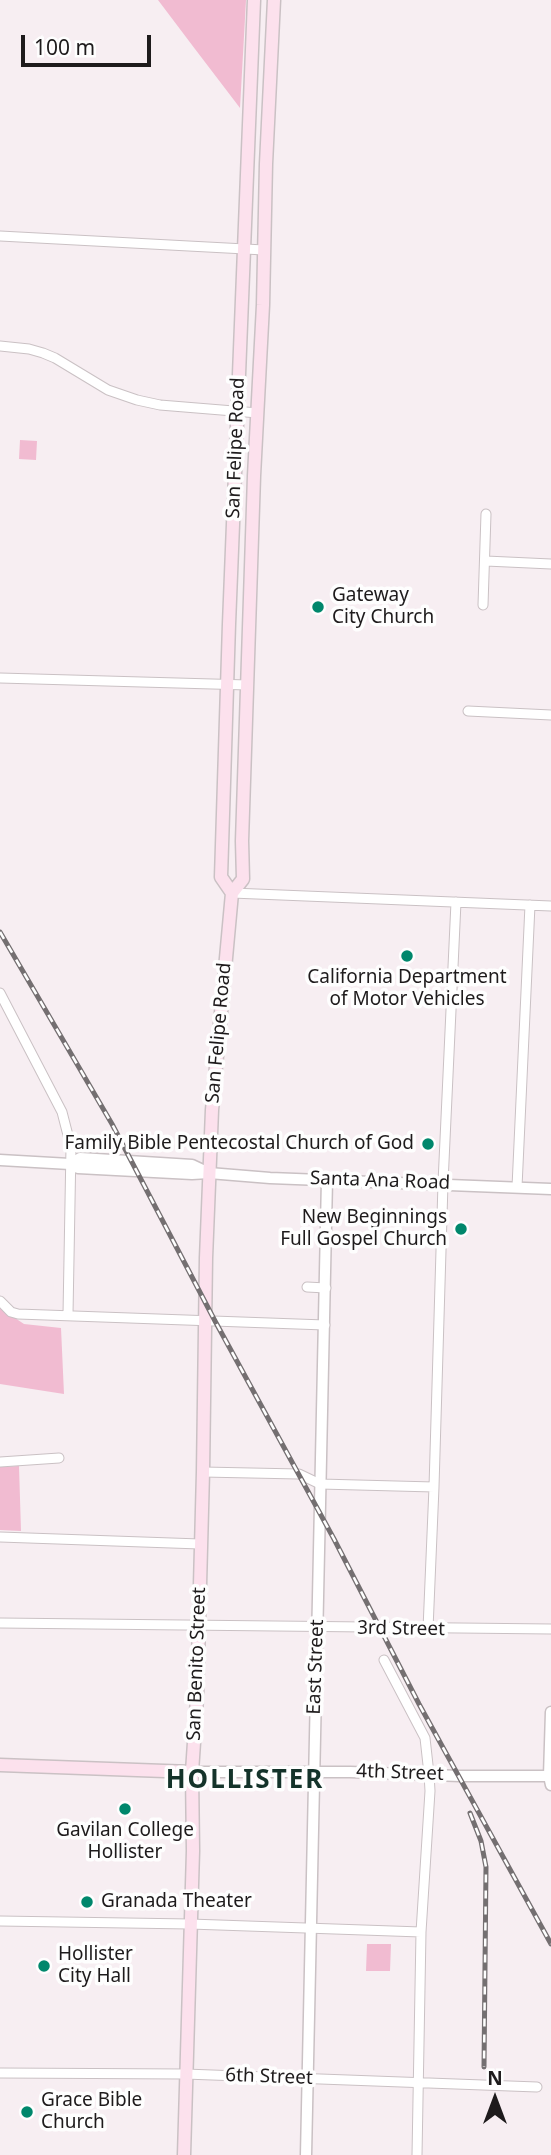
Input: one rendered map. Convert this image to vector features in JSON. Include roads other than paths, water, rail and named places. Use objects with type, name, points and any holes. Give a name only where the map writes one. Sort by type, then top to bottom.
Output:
[{"type":"main road","name":"San Felipe Road","points":[[232,893],[221,877],[254,0]]},
{"type":"main road","name":"San Felipe Road","points":[[209,1173],[212,1110],[232,893],[243,879],[242,841],[274,0]]},
{"type":"main road","name":"San Benito Street","points":[[184,2155],[209,1173]]},
{"type":"main road","name":"4th Street","points":[[0,1765],[192,1772]]},
{"type":"street","points":[[0,236],[264,250]]},
{"type":"street","points":[[0,346],[29,349],[55,358],[108,390],[127,398],[160,405],[258,413]]},
{"type":"street","points":[[483,605],[486,514]]},
{"type":"street","points":[[486,561],[551,564]]},
{"type":"street","points":[[0,678],[248,685]]},
{"type":"street","points":[[468,711],[551,715]]},
{"type":"street","points":[[232,893],[551,906]]},
{"type":"street","points":[[428,1629],[443,1183],[456,902]]},
{"type":"street","points":[[517,1187],[530,905]]},
{"type":"street","points":[[0,993],[62,1112],[71,1147],[68,1314]]},
{"type":"street","name":"Santa Ana Road","points":[[0,1160],[70,1164],[78,1168],[192,1174],[551,1189]]},
{"type":"street","name":"East Street","points":[[306,2155],[327,1179]]},
{"type":"street","points":[[307,1287],[326,1288]]},
{"type":"street","points":[[0,1301],[11,1312],[18,1314],[325,1325]]},
{"type":"street","points":[[0,1462],[59,1458]]},
{"type":"street","points":[[203,1472],[299,1474],[320,1484],[434,1487]]},
{"type":"street","points":[[0,1537],[200,1544]]},
{"type":"street","name":"3rd Street","points":[[0,1623],[551,1629]]},
{"type":"street","points":[[384,1660],[425,1738],[429,1774],[421,1932],[417,2155]]},
{"type":"street","points":[[550,1779],[551,1712]]},
{"type":"street","name":"4th Street","points":[[192,1772],[429,1774],[550,1779]]},
{"type":"street","points":[[0,1921],[421,1932]]},
{"type":"street","name":"6th Street","points":[[0,2073],[186,2074],[537,2087]]},
{"type":"railway","points":[[0,932],[112,1124],[419,1704],[551,1944]]},
{"type":"railway","points":[[470,1813],[481,1841],[486,1867],[484,2067]]},
{"type":"place","name":"Gateway City Church","points":[[318,607]]},
{"type":"place","name":"California Department of Motor Vehicles","points":[[407,956]]},
{"type":"place","name":"Family Bible Pentecostal Church of God","points":[[428,1144]]},
{"type":"place","name":"New Beginnings Full Gospel Church","points":[[461,1229]]},
{"type":"place","name":"Gavilan College Hollister","points":[[125,1809]]},
{"type":"place","name":"Granada Theater","points":[[87,1902]]},
{"type":"place","name":"Hollister City Hall","points":[[44,1966]]},
{"type":"place","name":"Grace Bible Church","points":[[27,2112]]},
{"type":"district","name":"HOLLISTER","points":[[245,1781]]}]
